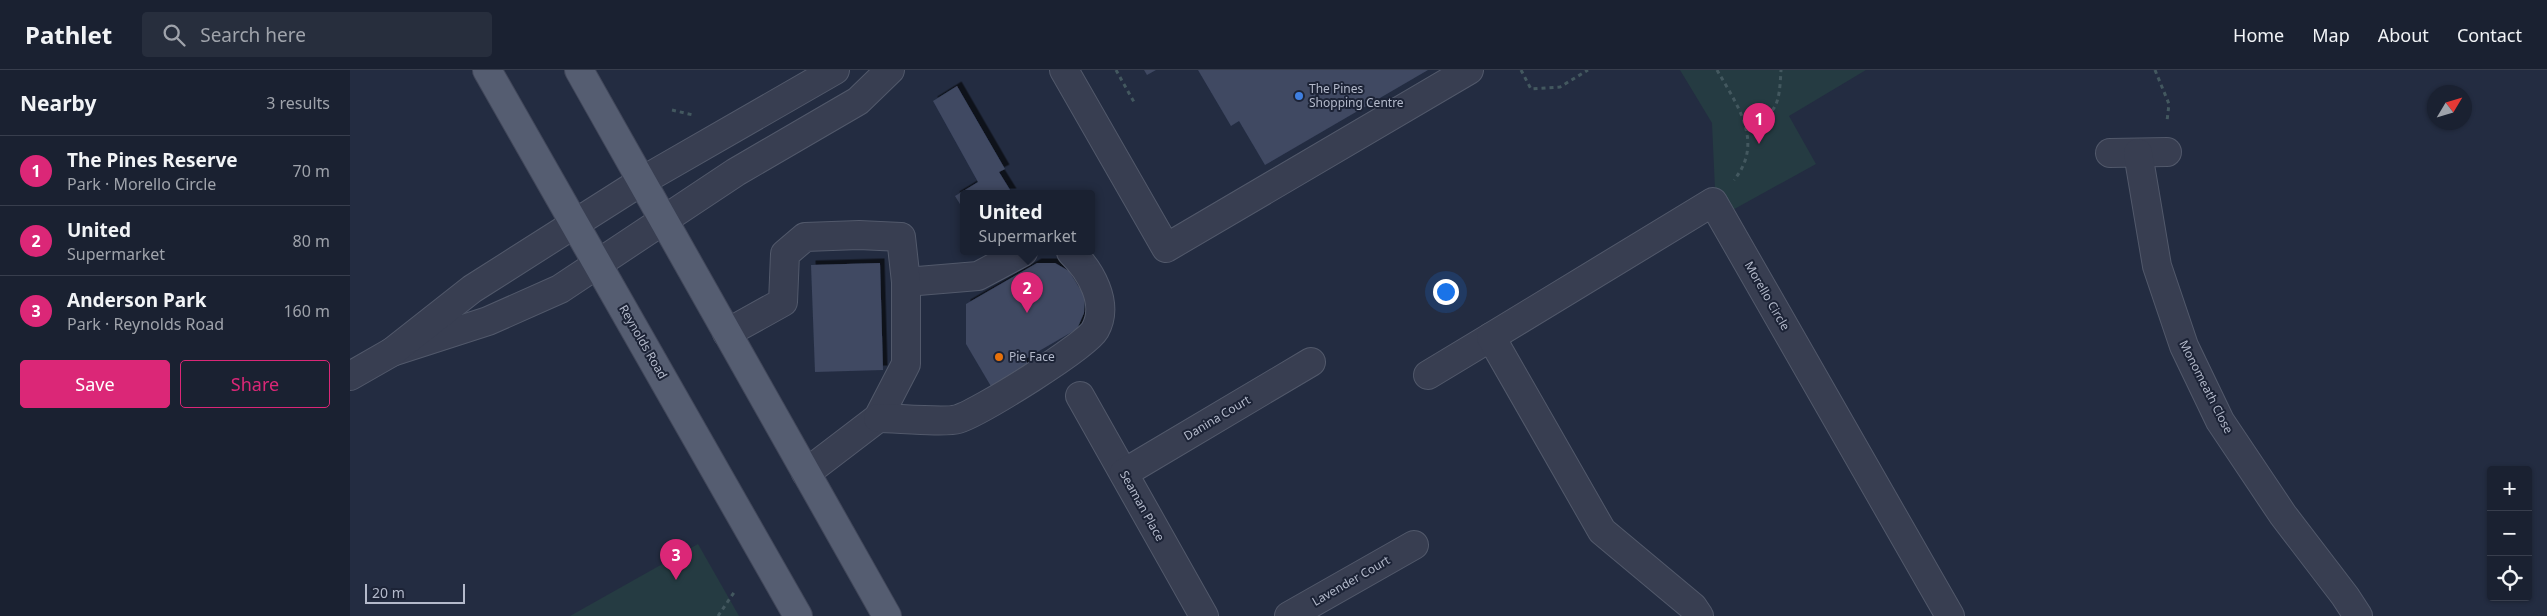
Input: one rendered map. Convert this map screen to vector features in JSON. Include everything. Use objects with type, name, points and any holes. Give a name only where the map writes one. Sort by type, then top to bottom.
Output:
[{"type":"main road","name":"Reynolds Road","points":[[487,70],[798,616]]},
{"type":"main road","points":[[579,70],[887,616]]},
{"type":"street","points":[[350,376],[392,352],[472,288],[642,181],[836,70]]},
{"type":"street","points":[[392,352],[488,321],[560,289],[599,265],[736,172],[858,100],[890,70]]},
{"type":"street","points":[[1064,70],[1166,248],[1469,70]]},
{"type":"street","points":[[2110,153],[2166,152]]},
{"type":"street","name":"Monomeath Close","points":[[2138,153],[2157,266],[2184,346],[2220,421],[2283,515],[2358,616]]},
{"type":"street","points":[[1428,375],[1713,202]]},
{"type":"street","name":"Morello Circle","points":[[1713,202],[1950,616]]},
{"type":"street","points":[[727,333],[782,302],[785,254],[805,237],[859,235],[901,237],[906,282],[906,364],[878,418],[806,473]]},
{"type":"street","points":[[906,282],[978,276],[1017,255]]},
{"type":"street","points":[[878,418],[958,419],[1014,389],[1084,342],[1095,330],[1100,306],[1092,281],[1085,267],[1074,255]]},
{"type":"street","points":[[1491,337],[1602,531],[1693,607],[1699,616]]},
{"type":"street","name":"Danina Court","points":[[1124,473],[1311,362]]},
{"type":"street","name":"Seaman Place","points":[[1080,396],[1204,616]]},
{"type":"street","name":"Lavender Court","points":[[1289,616],[1414,545]]},
{"type":"path","points":[[1116,70],[1134,102]]},
{"type":"path","points":[[1520,70],[1532,88],[1560,87],[1588,70]]},
{"type":"path","points":[[1713,202],[1745,164],[1748,130],[1741,111],[1717,70]]},
{"type":"path","points":[[1748,130],[1767,118],[1780,101],[1781,70]]},
{"type":"path","points":[[2155,70],[2169,104],[2166,152]]},
{"type":"path","points":[[718,616],[735,591]]},
{"type":"shaded area","points":[[1680,70],[1866,70],[1789,116],[1816,164],[1729,212],[1715,189],[1712,123]]},
{"type":"shaded area","points":[[698,544],[739,616],[570,616]]},
{"type":"building","points":[[1144,70],[1156,70],[1147,75]]},
{"type":"building","name":"The Pines Shopping Centre","points":[[1198,70],[1428,70],[1265,165],[1239,121],[1231,126]]},
{"type":"building","points":[[957,86],[1005,169],[999,172],[1010,190],[965,190],[978,182],[933,101]]},
{"type":"building","points":[[960,193],[960,204],[955,196]]},
{"type":"building","points":[[880,263],[883,370],[815,372],[811,265]]},
{"type":"building","points":[[1037,263],[1055,263],[1069,271],[1085,297],[1084,313],[1077,329],[1027,358],[1027,367],[992,388],[966,344],[966,304]]},
{"type":"place","name":"The Pines Shopping Centre","points":[[1299,96]]},
{"type":"place","name":"The Pines Reserve","points":[[1759,144]]},
{"type":"place","name":"United","points":[[1027,313]]},
{"type":"place","name":"Pie Face","points":[[999,357]]},
{"type":"place","name":"Anderson Park","points":[[676,580]]}]
